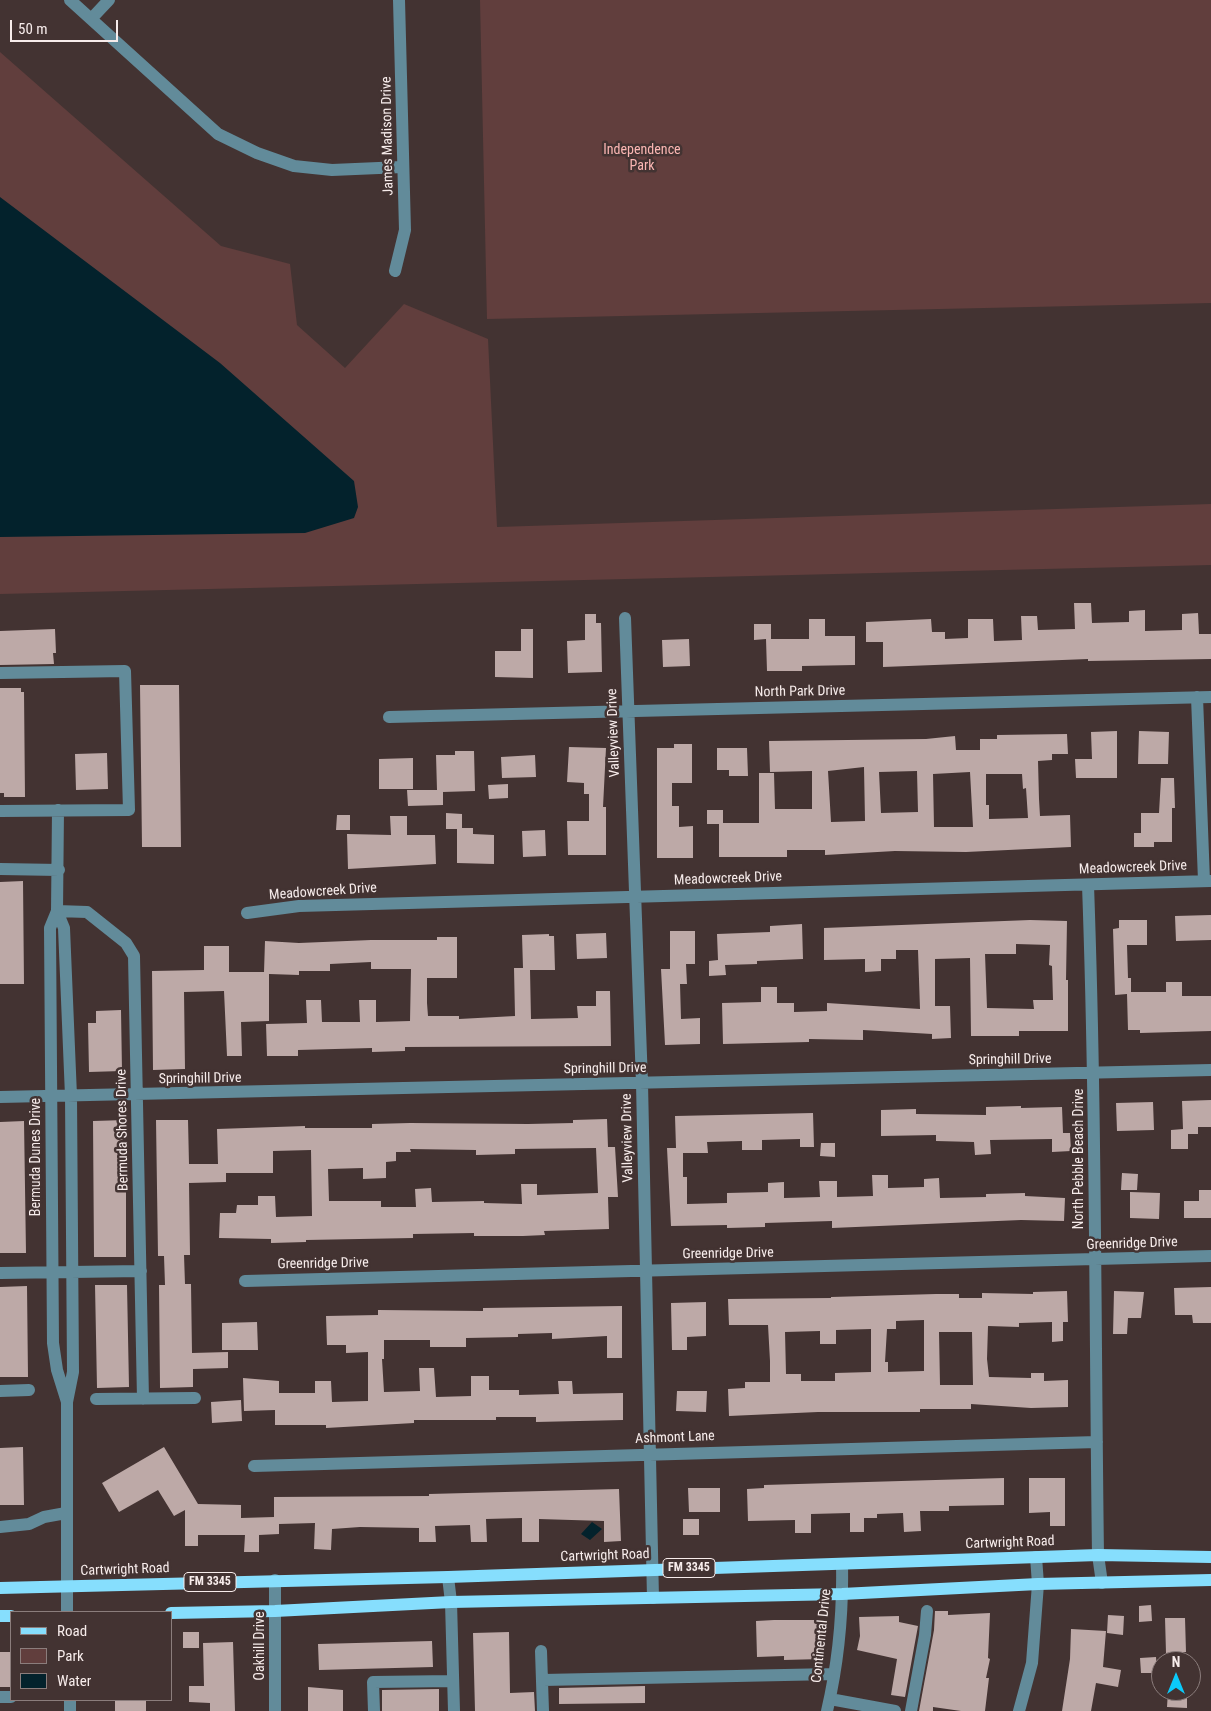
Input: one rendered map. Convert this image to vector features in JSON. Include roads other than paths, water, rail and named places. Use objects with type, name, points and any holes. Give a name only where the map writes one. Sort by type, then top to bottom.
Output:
[{"type":"main road","name":"Cartwright Road","points":[[0,1588],[448,1577],[1098,1555],[1211,1557]]},
{"type":"main road","name":"FM 3345","points":[[172,1612],[275,1611],[451,1602],[842,1594],[1038,1584],[1211,1580]]},
{"type":"street","points":[[70,0],[218,134],[257,153],[294,166],[332,170],[402,167]]},
{"type":"street","points":[[92,18],[109,0]]},
{"type":"street","name":"James Madison Drive","points":[[395,271],[405,230],[399,0]]},
{"type":"street","name":"Valleyview Drive","points":[[625,618],[642,1084],[653,1598]]},
{"type":"street","points":[[0,673],[125,671],[129,810],[0,811]]},
{"type":"street","points":[[1197,697],[1208,881]]},
{"type":"street","name":"North Park Drive","points":[[389,717],[1211,697]]},
{"type":"street","name":"Bermuda Dunes Drive","points":[[58,810],[59,870],[57,911],[50,928],[51,1272],[53,1343],[57,1370],[66,1402]]},
{"type":"street","points":[[0,869],[59,870]]},
{"type":"street","name":"Meadowcreek Drive","points":[[247,914],[299,906],[1208,881]]},
{"type":"street","name":"North Pebble Beach Drive","points":[[1088,884],[1094,1073],[1094,1260],[1098,1555],[1102,1583]]},
{"type":"street","name":"Bermuda Dunes Drive","points":[[57,911],[64,928],[71,1096],[74,1272],[73,1372],[66,1402],[67,1611]]},
{"type":"street","name":"Bermuda Shores Drive","points":[[57,911],[87,912],[126,943],[134,956],[143,1399]]},
{"type":"street","name":"Springhill Drive","points":[[0,1097],[138,1096],[1211,1070]]},
{"type":"street","name":"Greenridge Drive","points":[[245,1280],[645,1272],[1211,1256]]},
{"type":"street","points":[[0,1273],[141,1272]]},
{"type":"street","points":[[0,1391],[29,1390]]},
{"type":"street","points":[[96,1399],[195,1398]]},
{"type":"street","name":"Ashmont Lane","points":[[254,1466],[1097,1442]]},
{"type":"street","points":[[0,1527],[29,1524],[44,1517],[66,1513]]},
{"type":"street","points":[[1019,1711],[1032,1663],[1038,1584],[1036,1557]]},
{"type":"street","name":"Continental Drive","points":[[828,1705],[842,1594],[842,1564]]},
{"type":"street","points":[[448,1577],[451,1602],[454,1711]]},
{"type":"street","name":"Oakhill Drive","points":[[275,1580],[275,1711]]},
{"type":"street","points":[[911,1711],[925,1635],[926,1612]]},
{"type":"street","points":[[541,1651],[543,1711]]},
{"type":"street","points":[[542,1680],[833,1674]]},
{"type":"street","points":[[374,1711],[374,1682],[453,1681]]},
{"type":"street","points":[[828,1705],[895,1711]]},
{"type":"water","points":[[0,197],[220,363],[354,481],[358,507],[354,518],[305,533],[0,537]]},
{"type":"water","points":[[592,1522],[602,1529],[590,1540],[581,1534]]},
{"type":"park label","name":"Independence Park","points":[[642,158]]}]
